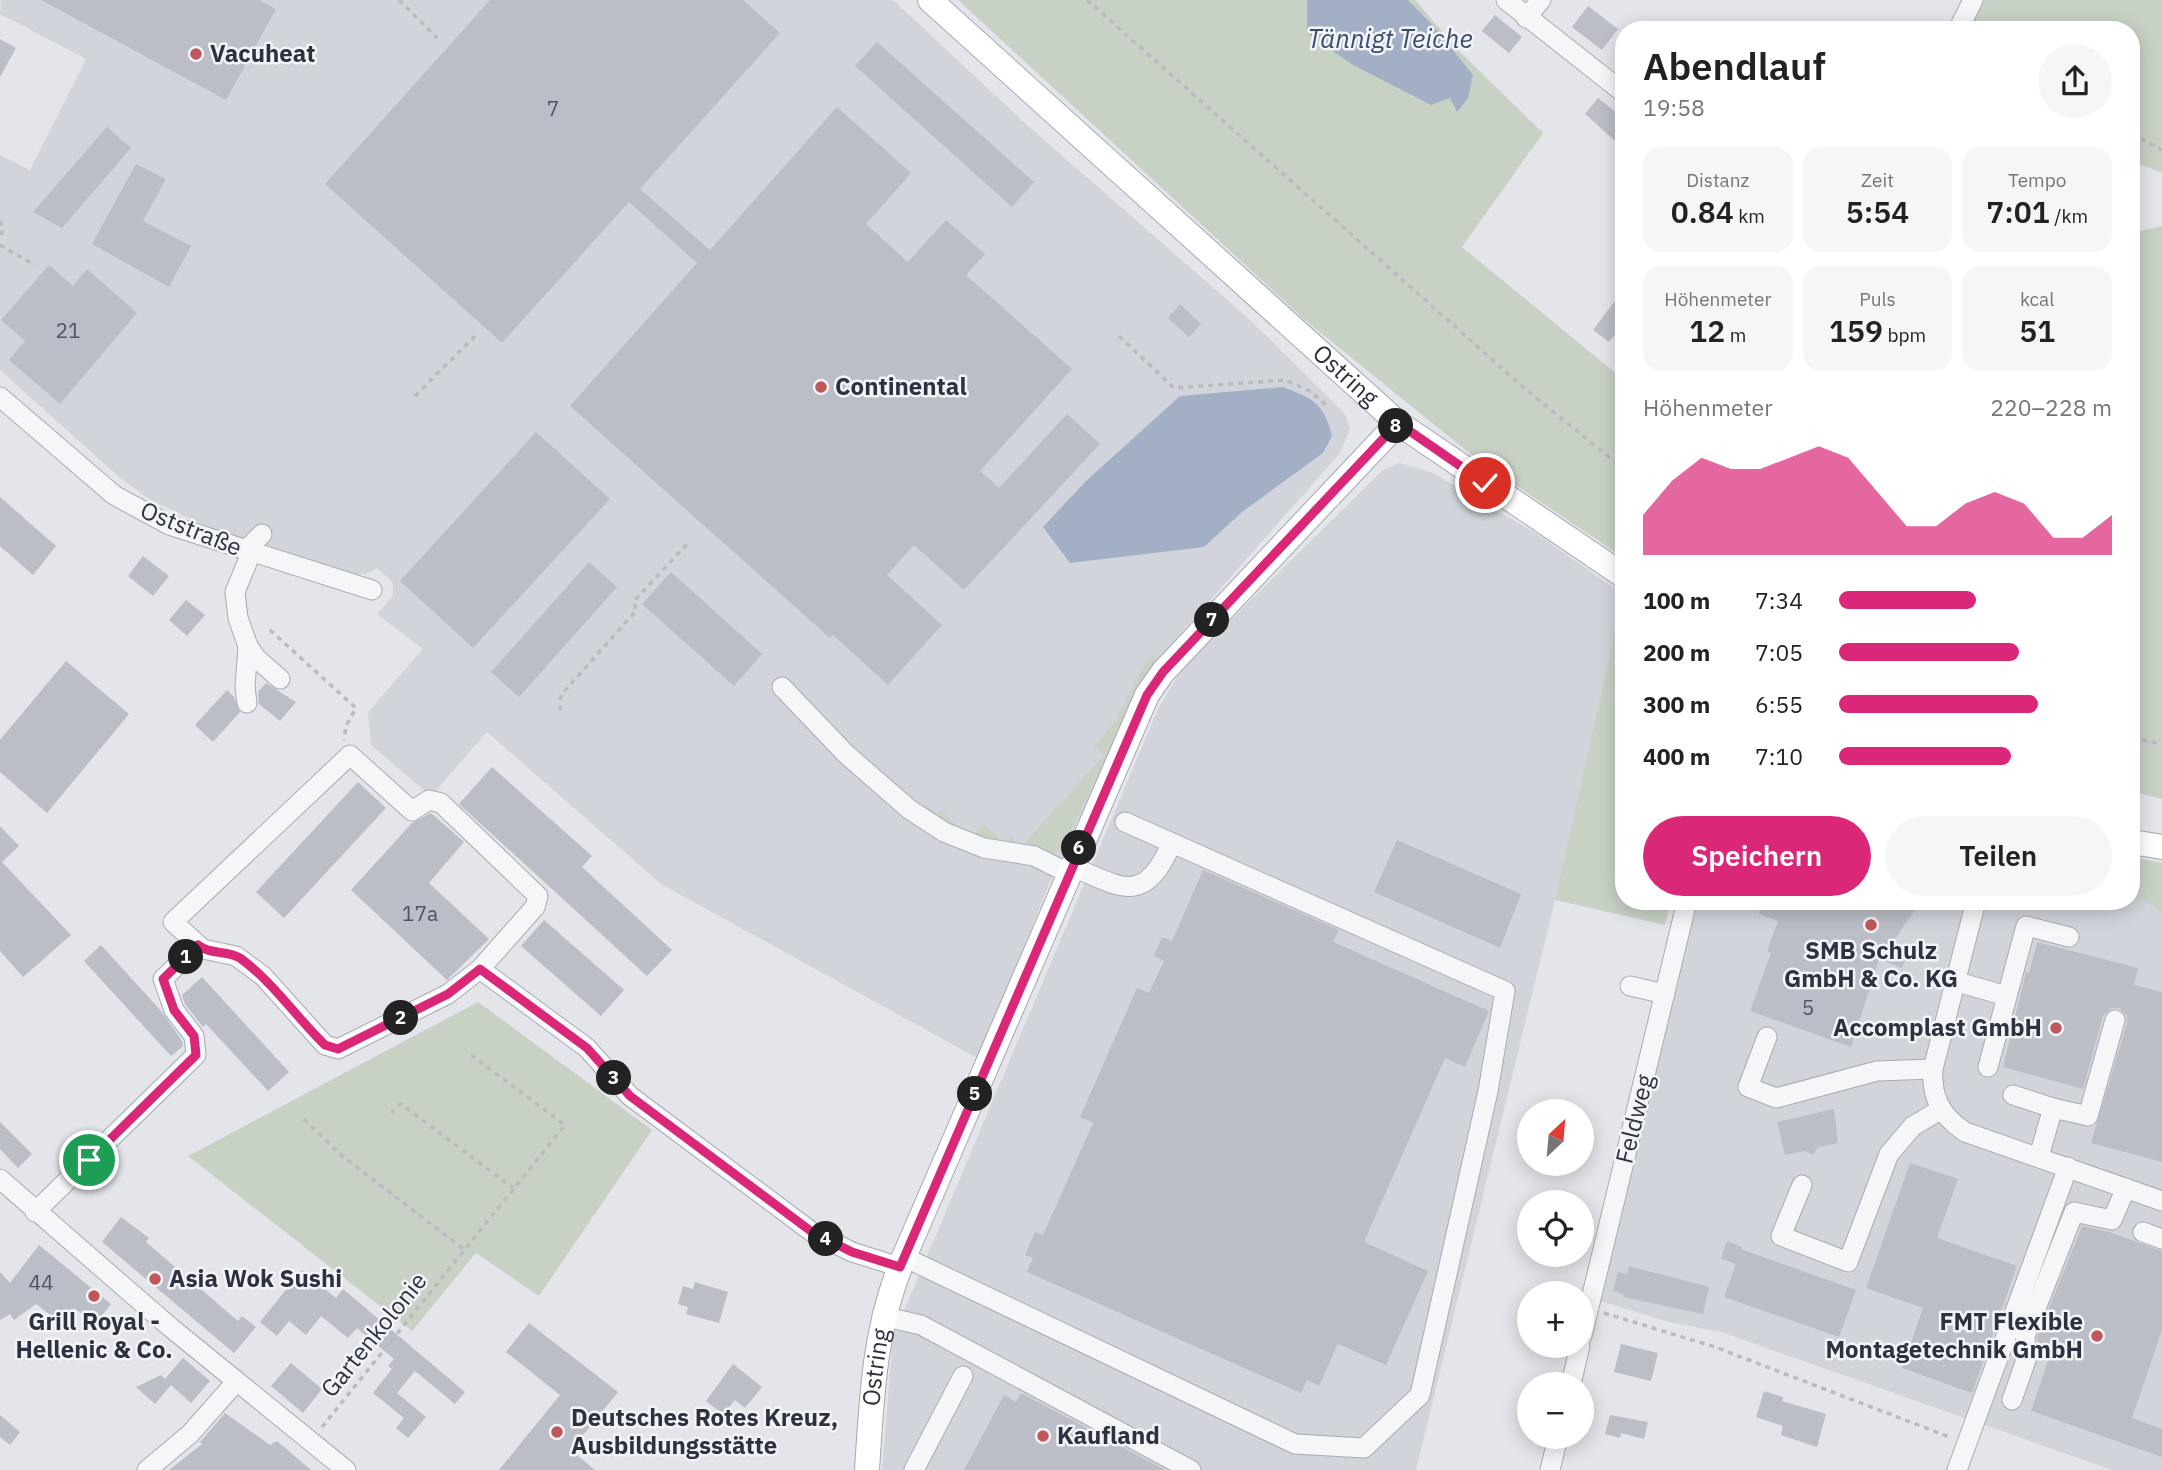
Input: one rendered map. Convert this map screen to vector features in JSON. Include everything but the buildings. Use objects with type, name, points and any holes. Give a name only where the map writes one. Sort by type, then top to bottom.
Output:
[{"type":"main road","name":"Ostring","points":[[867,1470],[873,1365],[883,1315],[902,1262],[1147,695],[1163,672],[1398,423],[930,0]]},
{"type":"main road","points":[[1398,423],[1615,570]]},
{"type":"main road","points":[[2140,843],[2162,847]]},
{"type":"street","points":[[1506,0],[1615,86]]},
{"type":"street","points":[[1527,18],[1541,0]]},
{"type":"street","points":[[1962,21],[1973,0]]},
{"type":"street","name":"Oststraße","points":[[0,397],[114,495],[169,525],[247,544],[372,590]]},
{"type":"street","points":[[247,544],[235,592],[238,618],[248,646],[256,658],[280,678]]},
{"type":"street","points":[[221,608],[235,592]]},
{"type":"street","points":[[247,703],[244,687],[248,646]]},
{"type":"street","points":[[782,687],[846,754],[909,809],[944,832],[949,844],[975,855],[1013,861],[1028,855],[1130,888],[1148,882],[1160,870],[1172,843]]},
{"type":"street","points":[[350,755],[412,811],[429,800],[441,803],[538,896],[535,907],[480,969],[448,994],[338,1049],[325,1045],[263,976],[236,956],[203,949],[198,945],[173,922],[350,755]]},
{"type":"street","points":[[480,969],[587,1048],[630,1096],[812,1232],[852,1252],[902,1262],[1295,1444],[1364,1448],[1420,1395],[1485,1105],[1505,990],[1125,822]]},
{"type":"street","name":"Feldweg","points":[[1594,1288],[1685,910]]},
{"type":"street","points":[[1974,910],[1933,1069],[1932,1085],[1940,1110],[1965,1132],[2162,1201]]},
{"type":"street","points":[[1988,1067],[2026,926],[2069,937]]},
{"type":"street","points":[[35,1212],[196,1055],[194,1036],[174,1010],[163,979],[198,945]]},
{"type":"street","points":[[1954,981],[2007,996]]},
{"type":"street","points":[[1630,986],[1665,994]]},
{"type":"street","points":[[2013,1095],[2088,1116],[2115,1020]]},
{"type":"street","points":[[1767,1037],[1748,1087],[1776,1098],[1877,1071],[1933,1069]]},
{"type":"street","points":[[2039,1156],[2053,1108]]},
{"type":"street","points":[[1802,1185],[1781,1236],[1848,1262],[1889,1154],[1913,1126],[1940,1110]]},
{"type":"street","points":[[1957,1470],[1959,1441],[2068,1167]]},
{"type":"street","points":[[0,1180],[236,1382],[345,1470]]},
{"type":"street","points":[[2012,1400],[2026,1360],[2025,1336],[2074,1212],[2112,1220],[2126,1188]]},
{"type":"street","points":[[2143,1232],[2162,1239]]},
{"type":"street","points":[[883,1315],[921,1325],[1191,1470]]},
{"type":"street","points":[[914,1470],[963,1376]]},
{"type":"street","points":[[147,1470],[190,1434],[236,1382]]},
{"type":"street","points":[[1550,1470],[1555,1449]]},
{"type":"path","points":[[399,0],[437,38]]},
{"type":"path","points":[[1087,0],[1530,393],[1615,462]]},
{"type":"path","points":[[2140,138],[2162,150]]},
{"type":"path","points":[[0,221],[3,229],[0,243],[35,265]]},
{"type":"path","points":[[415,397],[475,336]]},
{"type":"path","points":[[1119,336],[1174,388],[1285,380],[1310,391],[1326,405]]},
{"type":"path","points":[[560,710],[561,695],[636,611],[634,601],[690,541]]},
{"type":"path","points":[[270,630],[356,708],[344,740],[350,755]]},
{"type":"path","points":[[2140,740],[2162,744]]},
{"type":"path","name":"Gartenkolonie","points":[[310,1442],[565,1125],[467,1052]]},
{"type":"path","points":[[391,1113],[401,1104],[513,1188]]},
{"type":"path","points":[[304,1119],[341,1155],[465,1250]]},
{"type":"path","points":[[1594,1311],[1715,1347],[1959,1441]]},
{"type":"shaded area","points":[[1,0],[893,0],[1027,125],[1249,319],[1345,414],[1350,429],[1339,454],[1153,665],[1138,689],[1049,884],[979,1059],[661,884],[487,732],[431,796],[371,745],[368,712],[423,649],[377,614],[393,596],[393,583],[377,568],[366,574],[350,574],[260,546],[194,521],[149,499],[118,476],[0,370],[0,155],[30,170],[86,59],[0,14]]},
{"type":"shaded area","points":[[958,0],[1307,0],[1306,3],[1353,65],[1393,83],[1450,98],[1457,111],[1472,75],[1432,24],[1408,0],[1415,0],[1460,52],[1543,133],[1462,247],[1615,373],[1615,552],[1478,460],[1306,321]]},
{"type":"shaded area","points":[[1973,0],[2162,0],[2162,173],[2140,164],[2140,21],[1962,21]]},
{"type":"shaded area","points":[[2162,226],[2162,799],[2140,793],[2140,231]]},
{"type":"shaded area","points":[[1400,463],[1433,473],[1537,534],[1615,588],[1615,630],[1555,900],[1416,1470],[882,1470],[893,1337],[1158,709],[1184,666],[1384,469]]},
{"type":"shaded area","points":[[1615,630],[1615,910],[1669,910],[1665,925],[1555,900]]},
{"type":"shaded area","points":[[1152,655],[1157,660],[1138,689],[1063,849],[1045,854],[984,843],[958,834],[921,812],[926,805],[936,814],[940,810],[970,838],[984,824],[1005,843],[1011,837],[1021,847],[1104,755],[1094,746],[1115,722],[1143,666]]},
{"type":"shaded area","points":[[2140,859],[2162,863],[2162,913],[2140,898]]},
{"type":"shaded area","points":[[2140,898],[2162,913],[2162,1470],[2112,1470],[1721,1332],[1669,1322],[1594,1299],[1594,1286],[1688,910],[2140,910]]},
{"type":"shaded area","points":[[478,1002],[652,1130],[539,1296],[476,1253],[412,1331],[188,1156]]},
{"type":"water","name":"Tännigt Teiche","points":[[1307,0],[1408,0],[1432,24],[1473,75],[1468,98],[1457,112],[1450,98],[1431,105],[1353,65],[1307,33]]},
{"type":"water","points":[[1283,387],[1310,399],[1321,409],[1332,436],[1323,453],[1242,512],[1204,547],[1070,563],[1043,527],[1086,481],[1180,396]]},
{"type":"place","name":"Vacuheat","points":[[196,54]]},
{"type":"place","name":"Continental","points":[[821,387]]},
{"type":"place","name":"SMB Schulz GmbH & Co. KG","points":[[1871,925]]},
{"type":"place","name":"Accomplast GmbH","points":[[2056,1028]]},
{"type":"place","name":"Asia Wok Sushi","points":[[155,1279]]},
{"type":"place","name":"Grill Royal - Hellenic & Co.","points":[[94,1296]]},
{"type":"place","name":"FMT Flexible Montagetechnik GmbH","points":[[2097,1336]]},
{"type":"place","name":"Deutsches Rotes Kreuz, Ausbildungsstätte","points":[[557,1432]]},
{"type":"place","name":"Kaufland","points":[[1043,1436]]},
{"type":"route","points":[[89,1160],[196,1055],[194,1036],[174,1010],[163,979],[198,945],[203,949],[236,956],[263,976],[325,1045],[338,1049],[448,994],[480,969],[587,1048],[630,1096],[812,1232],[852,1252],[900,1267],[1068,873],[1147,695],[1163,672],[1398,423],[1485,483]]}]
